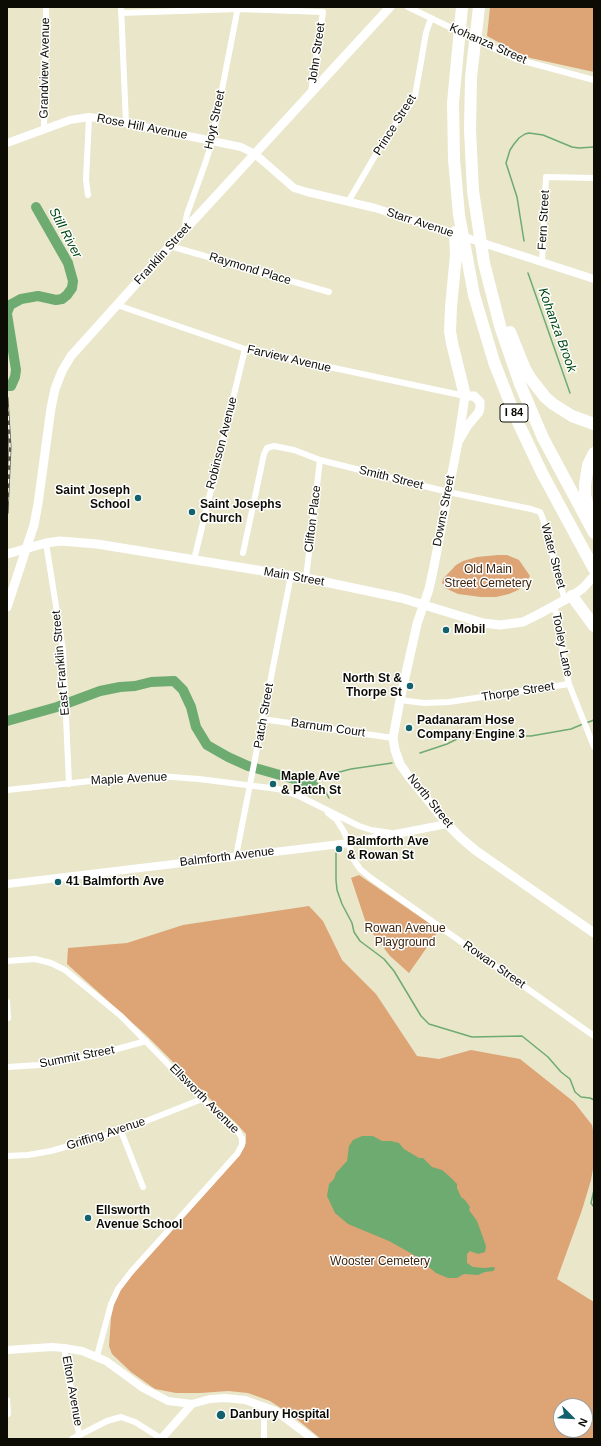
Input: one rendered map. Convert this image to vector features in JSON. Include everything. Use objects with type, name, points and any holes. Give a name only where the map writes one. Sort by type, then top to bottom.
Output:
[{"type":"highway","name":"I 84","points":[[479,7],[473,59],[470,130],[473,184],[484,263],[500,326],[522,391],[544,438],[594,533]]},
{"type":"highway","points":[[461,12],[453,103],[454,159],[452,183],[461,257],[450,308],[450,331],[465,396]]},
{"type":"highway","name":"I 84","points":[[461,257],[474,295],[484,332],[505,390],[529,445],[594,569]]},
{"type":"highway","points":[[484,263],[520,359],[531,379],[545,397],[562,411],[594,424]]},
{"type":"highway","points":[[594,453],[588,465],[584,485],[594,526]]},
{"type":"highway","points":[[568,598],[594,626]]},
{"type":"main road","name":"Franklin Street","points":[[7,607],[34,525],[55,389],[62,371],[71,356],[390,7]]},
{"type":"main road","name":"Downs Street","points":[[423,604],[432,577],[458,442],[465,396],[474,396],[480,402],[479,412],[468,425],[458,442]]},
{"type":"main road","name":"Main Street","points":[[7,554],[46,543],[60,541],[77,542],[306,578],[401,598],[483,623],[500,625],[523,622],[554,606],[583,588],[594,576]]},
{"type":"main road","name":"North Street","points":[[423,604],[412,645],[393,738],[400,764],[447,824],[475,850],[594,933]]},
{"type":"street","name":"Grandview Avenue","points":[[44,129],[46,7]]},
{"type":"street","name":"Kohanza Street","points":[[408,7],[516,59],[594,80]]},
{"type":"street","points":[[126,124],[121,10],[238,8],[293,9]]},
{"type":"street","name":"Hoyt Street","points":[[184,231],[187,214],[212,141],[238,8]]},
{"type":"street","name":"John Street","points":[[293,9],[323,12],[311,93]]},
{"type":"street","name":"Prince Street","points":[[348,202],[389,132],[409,106],[414,96],[426,33],[431,18]]},
{"type":"street","name":"Rose Hill Avenue","points":[[7,144],[70,120],[89,117],[106,119],[212,141],[241,148],[256,154]]},
{"type":"street","points":[[88,195],[86,180],[89,117]]},
{"type":"street","name":"Starr Avenue","points":[[256,154],[282,179],[294,188],[375,208],[594,279]]},
{"type":"street","name":"Fern Street","points":[[542,262],[546,177],[594,178]]},
{"type":"street","name":"Raymond Place","points":[[170,246],[329,292]]},
{"type":"street","name":"Farview Avenue","points":[[117,304],[245,349],[465,396]]},
{"type":"street","name":"Robinson Avenue","points":[[194,560],[245,349]]},
{"type":"street","name":"Smith Street","points":[[243,553],[264,454],[267,448],[274,446],[320,460],[448,492],[540,512]]},
{"type":"street","name":"Clifton Place","points":[[306,578],[320,460]]},
{"type":"street","name":"Water Street","points":[[540,512],[568,598]]},
{"type":"street","name":"East Franklin Street","points":[[46,543],[60,627],[66,698],[69,784]]},
{"type":"street","name":"Patch Street","points":[[236,856],[291,576]]},
{"type":"street","name":"Tooley Lane","points":[[554,606],[559,625],[569,684]]},
{"type":"street","name":"Thorpe Street","points":[[400,700],[424,703],[449,702],[569,684],[594,746]]},
{"type":"street","name":"Barnum Court","points":[[262,719],[393,738]]},
{"type":"street","name":"Maple Avenue","points":[[7,790],[119,778],[159,776],[250,785]]},
{"type":"street","name":"Rowan Street","points":[[250,785],[278,789],[299,796],[359,826],[384,832],[399,833]]},
{"type":"street","name":"Rowan Street","points":[[319,805],[336,819],[349,843],[352,856],[360,869],[594,1036]]},
{"type":"street","name":"Balmforth Avenue","points":[[7,884],[349,843],[447,824]]},
{"type":"street","name":"Ellsworth Avenue","points":[[7,961],[35,959],[51,963],[65,970],[121,1016],[202,1099],[237,1130],[242,1138],[242,1145],[238,1154],[131,1272],[118,1289],[111,1304],[97,1356]]},
{"type":"street","points":[[7,1002],[8,1018]]},
{"type":"street","name":"Summit Street","points":[[7,1067],[40,1065],[92,1056],[146,1041]]},
{"type":"street","name":"Griffing Avenue","points":[[7,1156],[28,1155],[51,1151],[121,1131],[202,1099]]},
{"type":"street","points":[[121,1131],[144,1187]]},
{"type":"street","points":[[7,1350],[64,1348],[82,1350],[97,1356],[114,1366],[131,1380],[151,1393],[168,1401],[192,1404],[210,1399],[225,1398],[245,1400],[282,1414],[313,1439]]},
{"type":"street","name":"Elton Avenue","points":[[64,1348],[79,1435]]},
{"type":"street","points":[[7,1400],[8,1414]]},
{"type":"street","points":[[72,1439],[107,1421],[121,1417],[135,1422],[161,1439],[192,1404]]},
{"type":"street","points":[[264,1406],[264,1439]]},
{"type":"green space","points":[[490,7],[594,7],[594,72],[526,57],[487,36]]},
{"type":"green space","name":"Old Main Street Cemetery","points":[[507,555],[519,560],[530,576],[524,585],[518,590],[496,597],[481,597],[458,594],[445,588],[442,583],[443,579],[456,565],[463,561],[477,557]]},
{"type":"green space","name":"Rowan Avenue Playground","points":[[359,875],[439,930],[409,973],[390,956],[367,926],[351,878]]},
{"type":"green space","name":"Wooster Cemetery","points":[[309,906],[323,921],[342,960],[376,994],[417,1056],[439,1059],[471,1050],[520,1059],[574,1102],[592,1125],[594,1135],[594,1163],[591,1180],[582,1210],[557,1279],[594,1302],[594,1439],[321,1439],[293,1416],[270,1401],[248,1393],[228,1391],[176,1393],[155,1389],[131,1372],[112,1354],[109,1346],[111,1318],[114,1304],[121,1289],[136,1270],[240,1155],[246,1143],[246,1134],[237,1124],[146,1035],[67,964],[68,948],[127,943],[183,925]]},
{"type":"shaded area","points":[[362,1136],[373,1136],[382,1141],[399,1143],[404,1149],[419,1158],[423,1158],[432,1167],[442,1170],[457,1184],[461,1197],[470,1207],[469,1210],[477,1221],[486,1246],[485,1252],[478,1254],[470,1251],[467,1254],[467,1263],[473,1267],[494,1267],[495,1269],[493,1271],[478,1275],[464,1274],[457,1278],[448,1278],[436,1273],[414,1255],[389,1241],[348,1224],[335,1213],[327,1196],[329,1184],[334,1179],[336,1173],[347,1161],[349,1146],[353,1140]]},
{"type":"waterway","name":"Kohanza Brook","points":[[524,241],[517,197],[506,163],[510,150],[514,144],[519,138],[529,133],[543,135],[572,147],[594,147]]},
{"type":"waterway","name":"Still River","points":[[7,313],[10,305],[21,299],[38,296],[56,300],[62,299],[72,288],[73,281],[68,263],[36,207]]},
{"type":"waterway","name":"Kohanza Brook","points":[[528,273],[570,393]]},
{"type":"waterway","name":"Still River","points":[[7,314],[16,370],[11,386],[7,386]]},
{"type":"waterway","points":[[7,721],[57,707],[100,691],[151,682],[174,681],[183,690],[191,707],[196,727],[207,745],[248,766],[312,784]]},
{"type":"waterway","name":"Kohanza Brook","points":[[586,723],[594,720]]},
{"type":"waterway","name":"Kohanza Brook","points":[[420,753],[447,744],[469,733],[531,736],[571,729],[583,724]]},
{"type":"waterway","name":"Kohanza Brook","points":[[312,784],[320,777],[351,769],[392,763]]},
{"type":"waterway","points":[[313,784],[317,783],[325,791],[329,798]]},
{"type":"waterway","points":[[336,853],[337,890],[342,904],[352,923],[354,932],[360,941],[384,959],[394,971],[421,1016],[429,1024],[472,1037],[522,1036],[548,1057],[561,1072],[570,1079],[575,1092],[581,1097],[594,1100]]},
{"type":"waterway","points":[[594,1190],[591,1203],[594,1207]]},
{"type":"railway","points":[[7,398],[10,447],[7,513]]},
{"type":"place","name":"Saint Joseph School","points":[[138,498]]},
{"type":"place","name":"Saint Josephs Church","points":[[192,512]]},
{"type":"place","name":"Mobil","points":[[446,630]]},
{"type":"place","name":"North St & Thorpe St","points":[[410,686]]},
{"type":"place","name":"Padanaram Hose Company Engine 3","points":[[409,728]]},
{"type":"place","name":"Maple Ave & Patch St","points":[[273,784]]},
{"type":"place","name":"Balmforth Ave & Rowan St","points":[[339,849]]},
{"type":"place","name":"41 Balmforth Ave","points":[[58,882]]},
{"type":"place","name":"Ellsworth Avenue School","points":[[88,1218]]},
{"type":"place","name":"Danbury Hospital","points":[[221,1415]]}]
